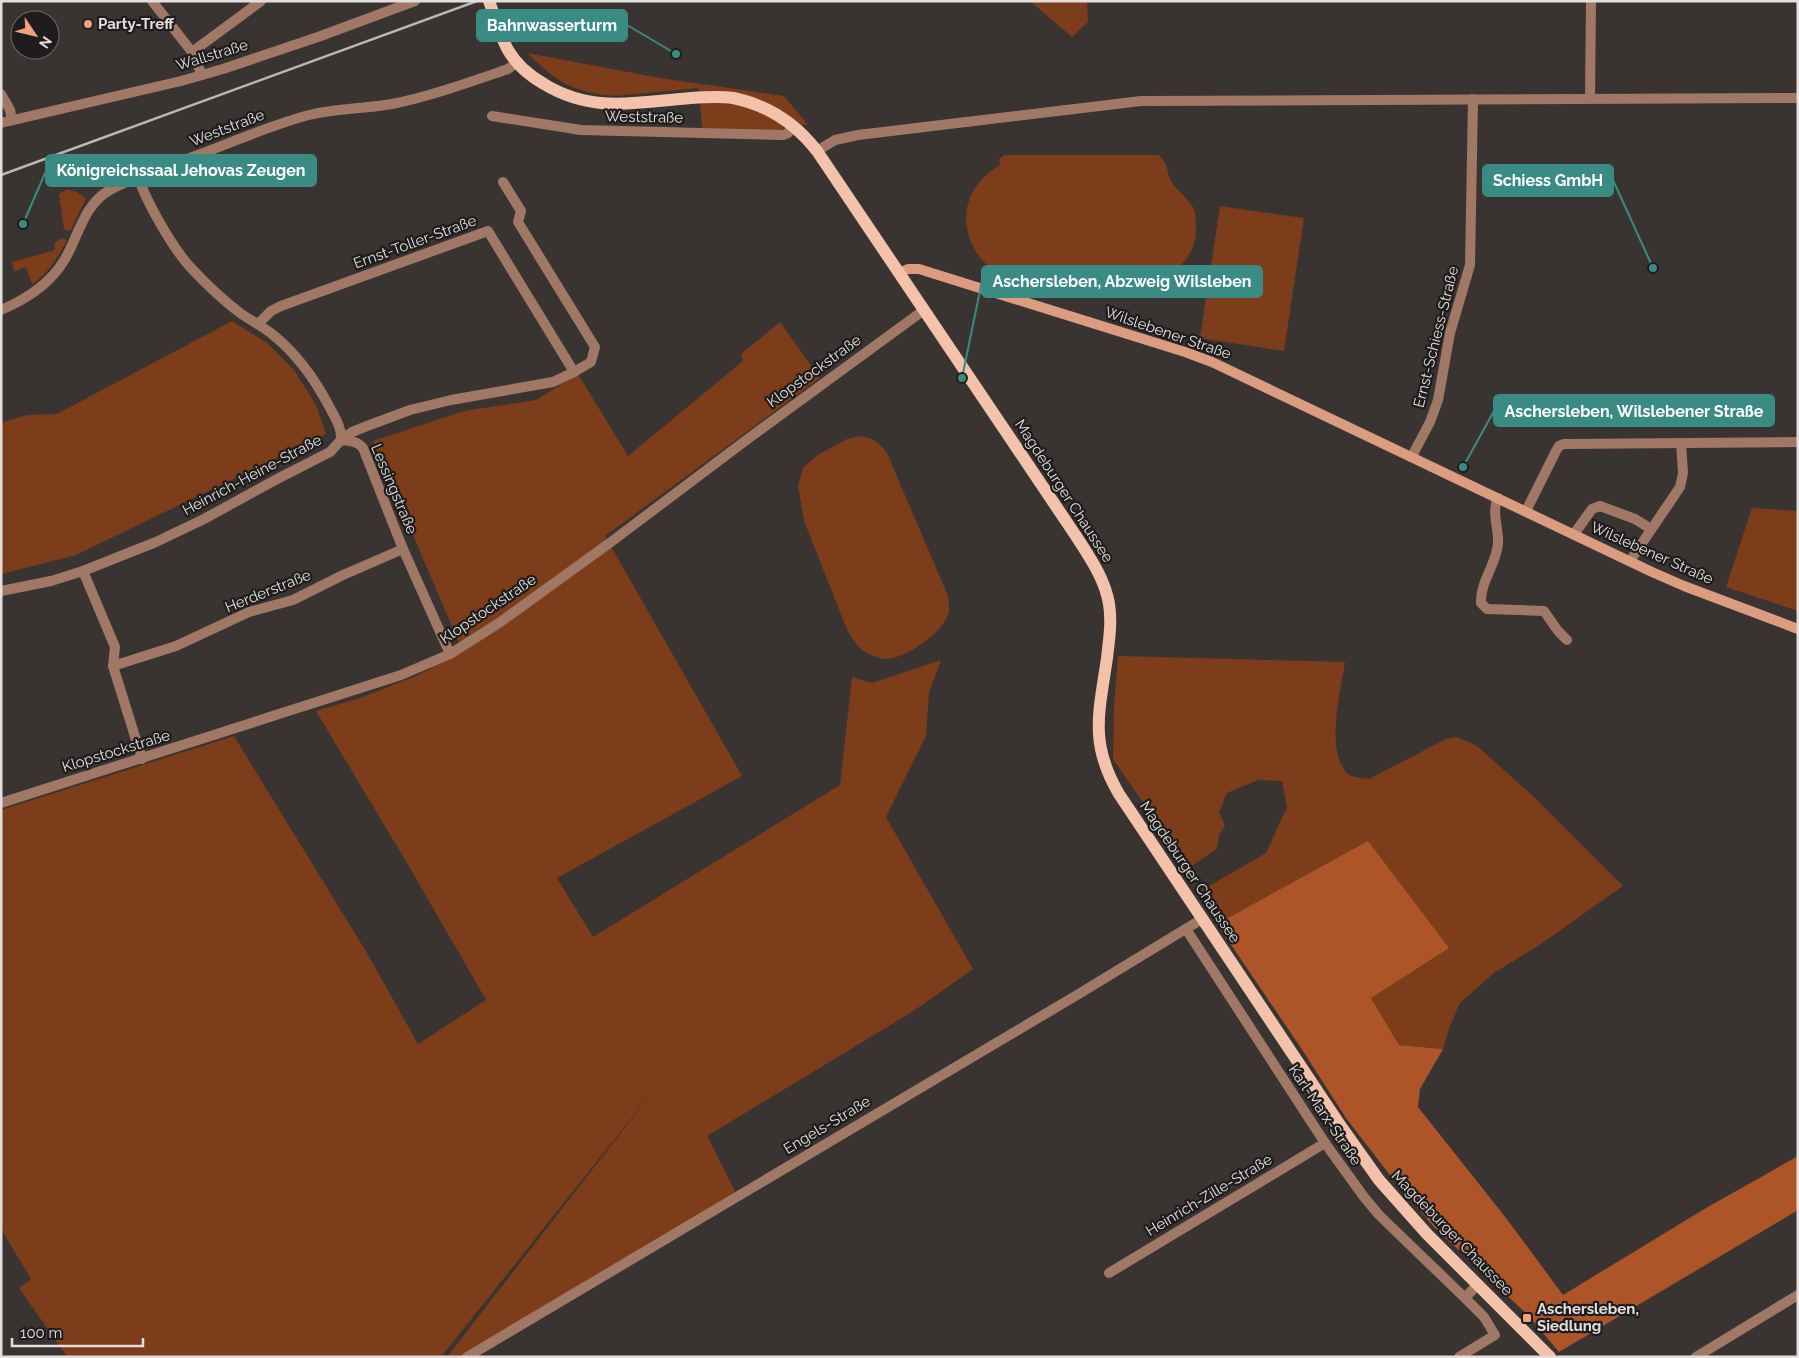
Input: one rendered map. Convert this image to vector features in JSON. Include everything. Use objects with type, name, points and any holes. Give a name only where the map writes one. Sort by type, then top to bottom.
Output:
[{"type":"main road","name":"Magdeburger Chaussee","points":[[489,1],[509,51],[527,72],[562,94],[581,101],[601,104],[709,97],[731,98],[760,106],[794,126],[818,151],[1076,536],[1101,578],[1107,592],[1110,614],[1109,641],[1099,714],[1099,741],[1104,765],[1119,794],[1363,1159],[1417,1224],[1550,1357]]},
{"type":"street","points":[[152,1],[192,52],[202,75]]},
{"type":"street","name":"Wallstraße","points":[[192,52],[261,1]]},
{"type":"street","name":"Wallstraße","points":[[1,123],[202,75],[318,37],[415,1]]},
{"type":"street","points":[[1590,98],[1591,1]]},
{"type":"street","name":"Weststraße","points":[[1,310],[33,293],[51,277],[64,261],[85,215],[101,196],[108,191],[138,177],[290,120],[328,111],[411,100],[508,69],[518,62]]},
{"type":"street","points":[[1,94],[6,101],[12,120]]},
{"type":"street","points":[[818,151],[835,140],[868,134],[1141,101],[1798,98]]},
{"type":"street","name":"Ernst-Schiess-Straße","points":[[1412,456],[1430,422],[1438,400],[1450,333],[1470,265],[1472,99]]},
{"type":"street","name":"Weststraße","points":[[492,116],[581,130],[783,134],[788,133],[794,126]]},
{"type":"street","points":[[138,177],[146,196],[176,248],[190,267],[232,307],[282,343],[312,378],[342,432],[341,440]]},
{"type":"street","name":"Heinrich-Heine-Straße","points":[[1,591],[51,581],[83,571],[156,542],[204,519],[330,452],[352,432],[367,426],[410,410],[476,394],[553,382],[591,362],[595,347],[518,222],[521,211],[503,182]]},
{"type":"street","name":"Ernst-Toller-Straße","points":[[258,324],[271,311],[281,306],[488,231],[574,372]]},
{"type":"street","name":"Wilslebener Straße","points":[[899,273],[908,269],[919,269],[1185,352],[1238,373],[1684,586],[1798,629]]},
{"type":"street","name":"Klopstockstraße","points":[[1,803],[401,675],[450,654],[499,623],[611,542],[924,310]]},
{"type":"street","name":"Lessingstraße","points":[[341,440],[359,443],[363,448],[403,549],[450,654]]},
{"type":"street","points":[[1526,511],[1559,446],[1564,444],[1798,442]]},
{"type":"street","points":[[1634,563],[1651,529],[1666,510],[1680,487],[1683,472],[1681,443]]},
{"type":"street","points":[[1498,498],[1495,511],[1498,545],[1482,587],[1481,603],[1487,609],[1544,611],[1567,640]]},
{"type":"street","points":[[1574,534],[1592,509],[1600,506],[1635,519],[1651,529]]},
{"type":"street","name":"Herderstraße","points":[[113,666],[176,646],[249,612],[293,600],[343,575],[403,549]]},
{"type":"street","points":[[83,571],[115,647],[113,666],[142,759]]},
{"type":"street","name":"Engels-Straße","points":[[467,1357],[1202,918]]},
{"type":"street","name":"Karl-Marx-Straße","points":[[1186,929],[1325,1143],[1364,1198],[1484,1318],[1495,1335],[1459,1357]]},
{"type":"street","name":"Heinrich-Zille-Straße","points":[[1109,1273],[1325,1143]]},
{"type":"street","points":[[1464,1298],[1478,1285]]},
{"type":"street","points":[[1696,1357],[1798,1295]]},
{"type":"shaded area","points":[[1030,1],[1087,1],[1088,22],[1072,37]]},
{"type":"shaded area","points":[[527,53],[660,78],[784,96],[808,125],[786,124],[780,131],[702,128],[699,88],[615,96],[588,92],[556,78]]},
{"type":"shaded area","points":[[1004,155],[1159,155],[1166,164],[1169,176],[1175,187],[1194,209],[1196,229],[1193,248],[1177,269],[1152,281],[1021,281],[1006,277],[993,270],[973,247],[968,233],[966,218],[968,203],[975,188],[986,175],[1000,165],[999,159]]},
{"type":"shaded area","points":[[67,189],[77,192],[86,198],[71,230],[68,231],[64,229],[59,194]]},
{"type":"shaded area","points":[[1220,206],[1304,218],[1284,351],[1200,338]]},
{"type":"shaded area","points":[[61,238],[67,240],[57,258],[38,280],[32,284],[26,267],[14,271],[12,262],[55,250],[54,244]]},
{"type":"shaded area","points":[[232,321],[267,343],[294,370],[316,405],[326,434],[76,555],[1,574],[1,423],[27,415],[57,414]]},
{"type":"shaded area","points":[[780,322],[820,378],[605,536],[742,776],[557,878],[593,937],[840,785],[852,677],[872,683],[941,660],[929,693],[926,736],[886,817],[973,969],[912,1012],[707,1136],[737,1195],[467,1357],[447,1357],[657,1086],[441,1357],[64,1357],[66,1355],[19,1288],[31,1279],[1,1229],[1,810],[234,736],[367,953],[418,1044],[486,1000],[316,711],[360,698],[416,676],[460,653],[459,643],[373,441],[464,411],[536,400],[578,374],[628,456],[743,361],[741,354]]},
{"type":"shaded area","points":[[860,436],[875,441],[887,453],[948,596],[948,615],[938,630],[911,651],[892,658],[884,659],[865,652],[848,632],[804,521],[798,485],[803,468],[816,456],[847,439]]},
{"type":"shaded area","points":[[1752,508],[1798,511],[1798,611],[1726,587]]},
{"type":"shaded area","points":[[1118,656],[1345,662],[1336,719],[1336,735],[1340,763],[1349,775],[1369,779],[1446,739],[1457,737],[1477,746],[1533,796],[1623,886],[1541,944],[1494,973],[1460,1003],[1443,1049],[1399,1045],[1371,998],[1369,841],[1217,924],[1197,893],[1266,853],[1287,807],[1282,781],[1258,780],[1227,793],[1219,812],[1225,826],[1219,835],[1217,849],[1184,871],[1142,801],[1113,759],[1114,705]]},
{"type":"shaded area","points":[[1368,841],[1449,948],[1371,998],[1399,1045],[1443,1049],[1420,1089],[1418,1107],[1506,1218],[1563,1295],[1706,1208],[1798,1156],[1798,1210],[1559,1352],[1528,1315],[1434,1227],[1396,1183],[1346,1118],[1217,924]]},
{"type":"railway","points":[[1,175],[477,1]]},
{"type":"place","name":"Party-Treff","points":[[88,24]]},
{"type":"place","name":"Bahnwasserturm","points":[[676,54]]},
{"type":"place","name":"Königreichssaal Jehovas Zeugen","points":[[23,224]]},
{"type":"place","name":"Schiess GmbH","points":[[1653,268]]},
{"type":"place","name":"Aschersleben, Abzweig Wilsleben","points":[[962,378]]},
{"type":"place","name":"Aschersleben, Wilslebener Straße","points":[[1463,467]]},
{"type":"place","name":"Aschersleben, Siedlung","points":[[1527,1318]]}]
